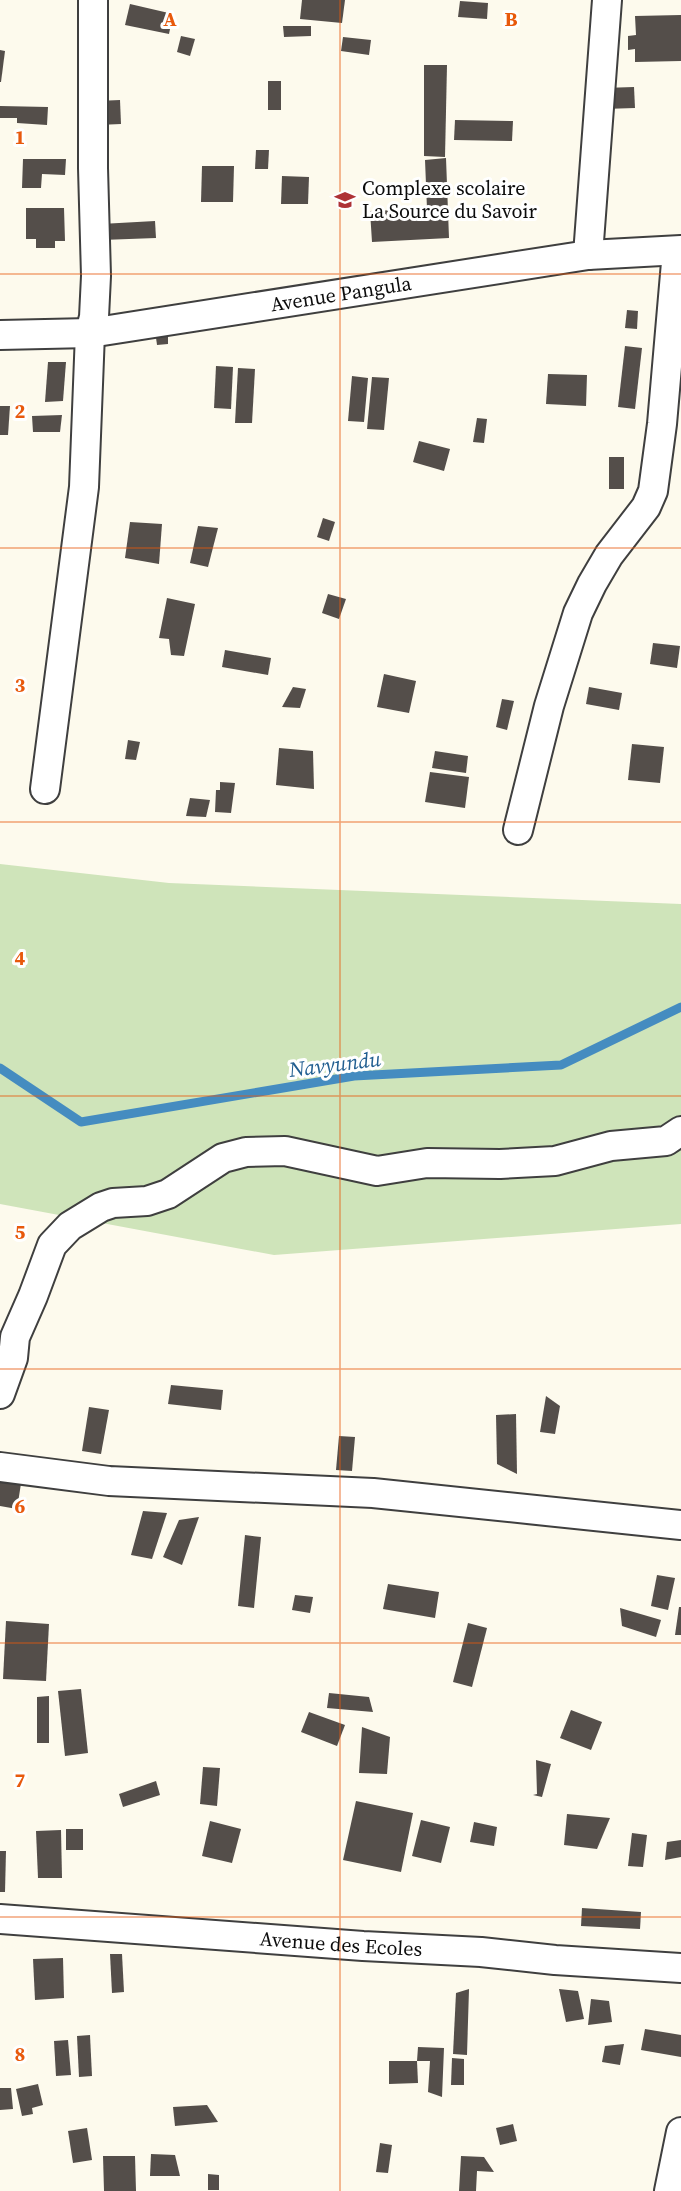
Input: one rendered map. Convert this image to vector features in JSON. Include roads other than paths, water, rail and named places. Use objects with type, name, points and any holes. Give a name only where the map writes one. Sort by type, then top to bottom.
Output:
[{"type":"street","points":[[45,789],[84,487],[90,333],[94,317],[96,276],[93,168],[93,0]]},
{"type":"street","points":[[588,255],[607,0]]},
{"type":"street","points":[[518,830],[549,706],[578,613],[609,555],[646,507],[653,491],[679,251]]},
{"type":"street","name":"Avenue Pangula","points":[[0,336],[90,333],[588,255],[679,251]]},
{"type":"street","points":[[0,1394],[13,1358],[15,1337],[52,1245],[70,1226],[113,1203],[147,1201],[168,1194],[224,1158],[246,1152],[285,1151],[378,1171],[427,1164],[555,1161],[611,1146],[666,1141],[681,1131]]},
{"type":"street","points":[[0,1467],[109,1481],[373,1493],[681,1524]]},
{"type":"street","name":"Avenue des Ecoles","points":[[0,1919],[681,1968]]},
{"type":"street","points":[[669,2191],[681,2132]]},
{"type":"waterway","name":"Navyundu","points":[[0,1068],[81,1122],[354,1076],[561,1065],[681,1007]]},
{"type":"place","name":"Complexe scolaire La Source du Savoir","points":[[345,200]]}]
